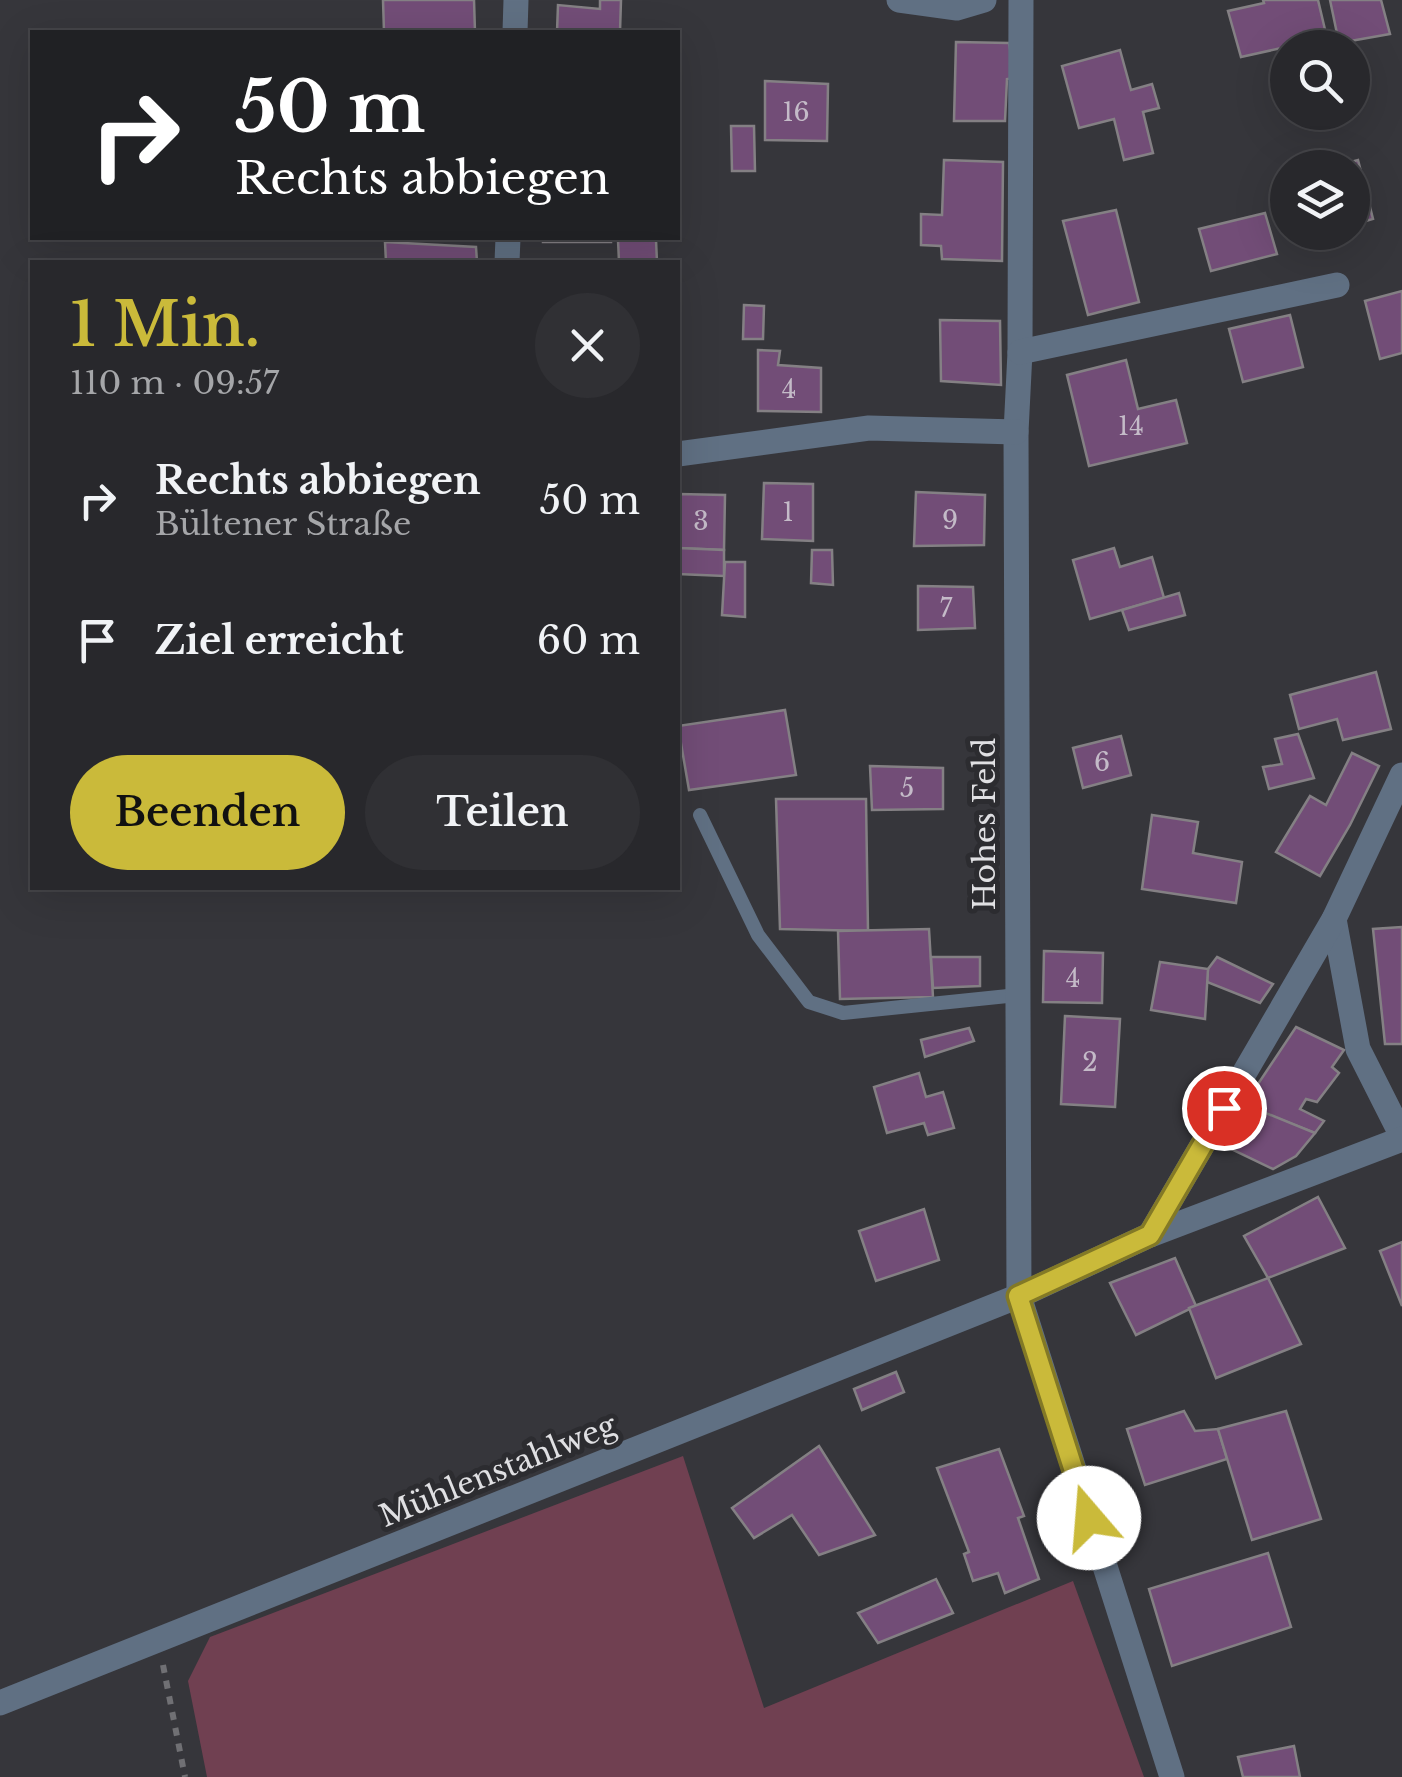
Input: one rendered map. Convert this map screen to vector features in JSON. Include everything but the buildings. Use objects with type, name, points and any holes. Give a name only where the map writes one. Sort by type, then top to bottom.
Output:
[{"type":"street","points":[[515,30],[516,0]]},
{"type":"street","points":[[899,0],[957,8],[984,0]]},
{"type":"street","name":"Hohes Feld","points":[[1022,0],[1016,432],[1018,1296],[1172,1777]]},
{"type":"street","points":[[1020,352],[1338,285]]},
{"type":"street","points":[[680,454],[869,428],[1016,432]]},
{"type":"street","points":[[1150,1235],[1334,919],[1402,775]]},
{"type":"street","points":[[1334,919],[1358,1049],[1402,1138]]},
{"type":"street","name":"Mühlenstahlweg","points":[[0,1704],[1018,1296],[1150,1235],[1402,1138]]},
{"type":"lane","points":[[700,815],[758,936],[809,1002],[843,1013],[1018,995]]},
{"type":"path","points":[[159,1642],[185,1777]]},
{"type":"shaded area","points":[[683,1456],[764,1708],[1073,1581],[1144,1777],[207,1777],[188,1681],[210,1637]]},
{"type":"route","points":[[1089,1518],[1018,1296],[1150,1235],[1224,1108]]}]
